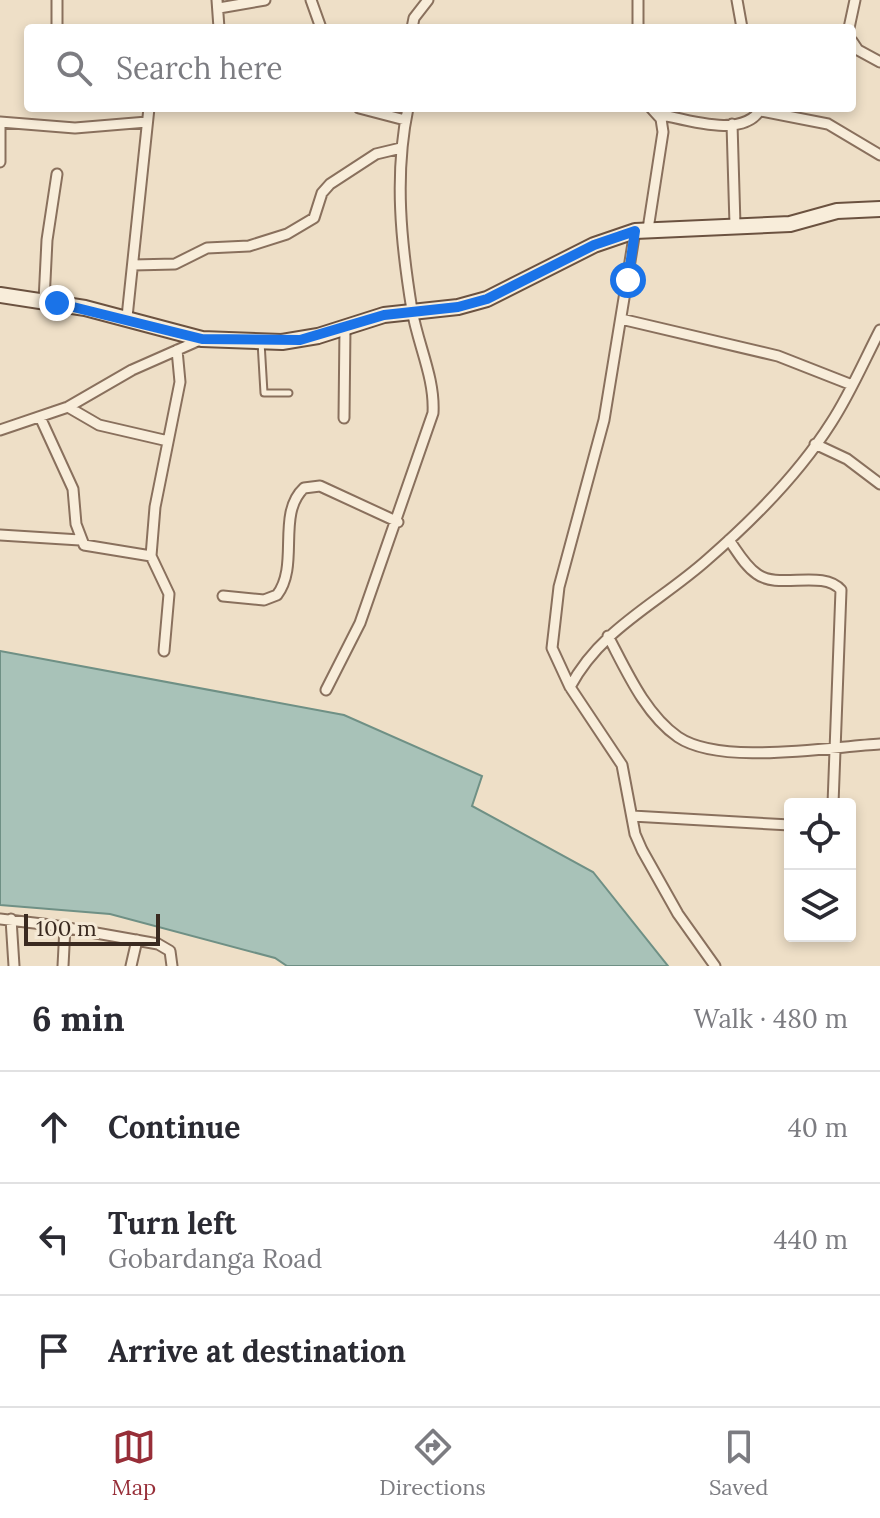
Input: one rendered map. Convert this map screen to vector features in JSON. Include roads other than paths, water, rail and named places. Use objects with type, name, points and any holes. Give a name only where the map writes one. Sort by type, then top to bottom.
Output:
[{"type":"main road","points":[[0,295],[127,317],[202,339],[300,340],[412,310],[458,307],[487,299],[594,245],[641,230],[790,224],[837,211],[880,209]]},
{"type":"street","points":[[57,0],[57,24]]},
{"type":"street","points":[[219,24],[218,4],[265,0]]},
{"type":"street","points":[[311,0],[320,24]]},
{"type":"street","points":[[413,24],[428,0]]},
{"type":"street","points":[[638,0],[638,24]]},
{"type":"street","points":[[737,0],[741,24]]},
{"type":"street","points":[[850,24],[855,0]]},
{"type":"street","points":[[856,50],[880,62]]},
{"type":"street","points":[[127,317],[148,112]]},
{"type":"street","points":[[374,112],[405,120]]},
{"type":"street","points":[[326,690],[351,646],[398,522],[433,413],[432,385],[412,310],[402,238],[401,148],[407,112]]},
{"type":"street","points":[[654,112],[663,132],[621,319],[600,442],[555,611],[552,648],[570,687],[622,765],[635,834],[650,865],[715,966]]},
{"type":"street","points":[[660,112],[732,124],[748,121],[758,112]]},
{"type":"street","points":[[774,112],[828,124],[880,155]]},
{"type":"street","points":[[0,162],[0,122],[75,128],[147,122]]},
{"type":"street","points":[[732,124],[735,225]]},
{"type":"street","points":[[133,265],[175,264],[207,248],[249,246],[287,234],[314,218],[322,193],[330,184],[376,154],[401,148]]},
{"type":"street","points":[[44,301],[47,240],[57,174]]},
{"type":"street","points":[[621,319],[778,356],[852,385]]},
{"type":"street","points":[[344,418],[345,327]]},
{"type":"street","points":[[570,687],[579,669],[608,636],[729,540],[784,486],[852,385],[880,330]]},
{"type":"street","points":[[0,430],[68,407],[202,339]]},
{"type":"street","points":[[164,651],[169,594],[151,556],[155,507],[180,382],[177,350]]},
{"type":"street","points":[[68,407],[99,425],[168,441]]},
{"type":"street","points":[[40,417],[73,489],[80,540]]},
{"type":"street","points":[[815,444],[847,459],[880,487]]},
{"type":"street","points":[[223,596],[264,600],[277,595],[285,579],[294,502],[304,488],[320,486],[398,522]]},
{"type":"street","points":[[0,535],[80,540],[89,548],[151,556]]},
{"type":"street","points":[[729,540],[762,577],[839,586],[833,798]]},
{"type":"street","points":[[608,636],[627,672],[659,718],[693,745],[727,754],[880,744]]},
{"type":"street","points":[[632,816],[784,825]]},
{"type":"street","points":[[14,966],[6,919],[165,947],[172,956],[172,966]]},
{"type":"street","points":[[63,966],[65,927]]},
{"type":"street","points":[[131,966],[137,940]]},
{"type":"lane","points":[[261,341],[264,393],[289,393]]}]
